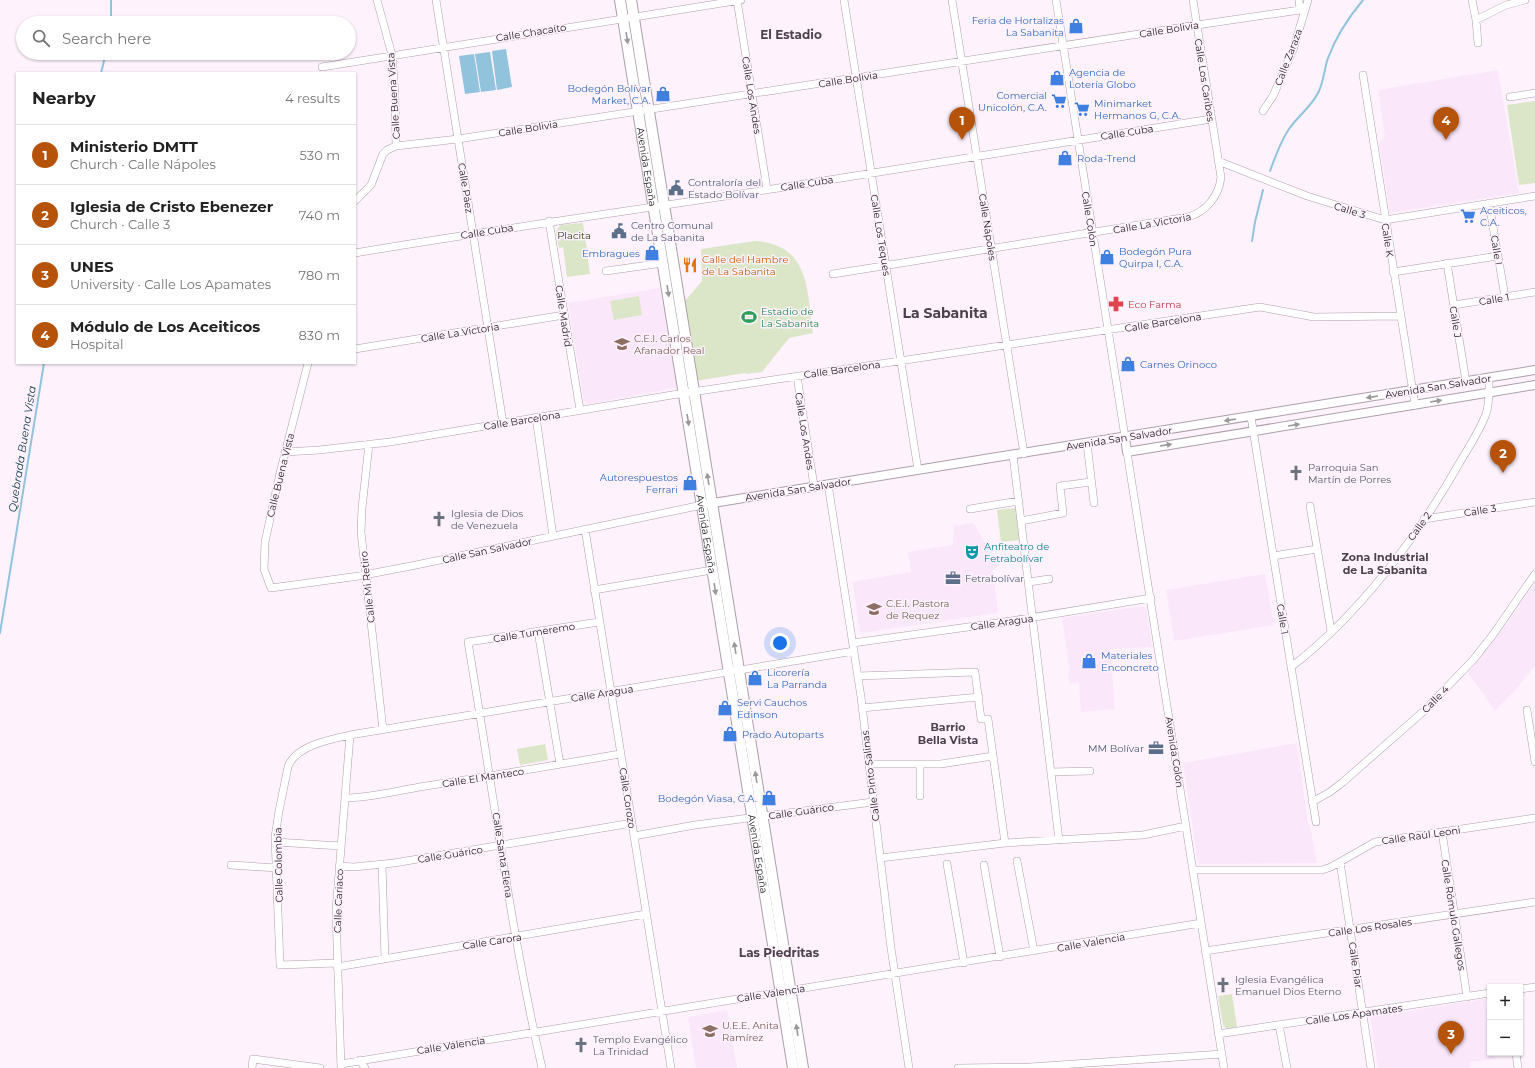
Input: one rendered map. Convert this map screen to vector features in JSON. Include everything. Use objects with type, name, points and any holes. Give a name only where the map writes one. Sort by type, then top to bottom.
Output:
[{"type":"main road","name":"Avenida España","points":[[620,0],[628,17],[659,205],[785,991],[793,1068]]},
{"type":"main road","name":"Avenida España","points":[[628,17],[631,0]]},
{"type":"main road","name":"Avenida España","points":[[659,205],[663,263],[689,393]]},
{"type":"main road","name":"Avenida España","points":[[707,504],[712,570],[734,672]]},
{"type":"main road","name":"Avenida España","points":[[785,991],[803,1068]]},
{"type":"street","name":"Calle Buena Vista","points":[[356,200],[371,185],[383,154],[396,146],[395,95],[392,55],[377,0]]},
{"type":"street","name":"Calle Páez","points":[[436,0],[503,423]]},
{"type":"street","name":"Calle Chacaíto","points":[[322,66],[738,0]]},
{"type":"street","name":"Calle Los Andes","points":[[738,0],[767,189]]},
{"type":"street","name":"Calle Los Teques","points":[[844,0],[918,470]]},
{"type":"street","name":"Calle Nápoles","points":[[952,0],[1024,454]]},
{"type":"street","name":"Calle Colón","points":[[1056,0],[1125,437]]},
{"type":"street","name":"Calle Los Caribes","points":[[1193,0],[1218,161]]},
{"type":"street","points":[[1299,0],[1302,10]]},
{"type":"street","name":"Calle Zaraza","points":[[1263,111],[1273,96],[1293,50],[1302,10],[1308,0]]},
{"type":"street","points":[[1472,0],[1478,43]]},
{"type":"street","points":[[1476,20],[1506,5],[1525,0]]},
{"type":"street","name":"Calle Bolivia","points":[[396,146],[458,140],[643,110],[1302,10]]},
{"type":"street","name":"Calle K","points":[[1362,74],[1415,405]]},
{"type":"street","points":[[1510,97],[1535,93]]},
{"type":"street","name":"Calle Cuba","points":[[356,253],[549,221],[871,173],[1211,119]]},
{"type":"street","name":"Calle 3","points":[[1218,161],[1307,196],[1385,220],[1535,196]]},
{"type":"street","name":"Calle La Victoria","points":[[833,274],[1188,217],[1202,211],[1214,198],[1220,185],[1221,177],[1218,161]]},
{"type":"street","name":"Calle I","points":[[1489,204],[1504,297]]},
{"type":"street","name":"Calle Madrid","points":[[549,221],[580,410]]},
{"type":"street","points":[[1393,272],[1498,256]]},
{"type":"street","points":[[606,271],[663,263]]},
{"type":"street","name":"Calle J","points":[[1447,263],[1466,382]]},
{"type":"street","name":"Calle 1","points":[[1454,305],[1535,292]]},
{"type":"street","name":"Calle Barcelona","points":[[285,452],[319,450],[369,444],[796,376],[1108,331],[1260,307],[1314,317],[1400,316]]},
{"type":"street","name":"Calle La Victoria","points":[[356,349],[564,315]]},
{"type":"street","name":"Calle Buena Vista","points":[[270,588],[264,569],[264,546],[285,452],[308,364]]},
{"type":"street","name":"Avenida San Salvador","points":[[707,504],[1024,454],[1535,370]]},
{"type":"street","name":"Calle Los Andes","points":[[796,376],[814,486]]},
{"type":"street","name":"Calle 2","points":[[1291,667],[1308,653],[1364,598],[1424,519],[1450,481],[1482,423],[1488,406],[1490,378]]},
{"type":"street","name":"Avenida San Salvador","points":[[1127,452],[1535,385]]},
{"type":"street","name":"Calle 1","points":[[1251,416],[1316,822]]},
{"type":"street","points":[[536,417],[553,536]]},
{"type":"street","name":"Avenida Colón","points":[[1125,437],[1224,1068]]},
{"type":"street","points":[[1087,443],[1094,503]]},
{"type":"street","name":"Calle Mi Retiro","points":[[369,444],[361,520],[365,574],[383,730]]},
{"type":"street","points":[[1013,455],[1059,840]]},
{"type":"street","points":[[1022,521],[1063,513],[1060,486],[1091,482]]},
{"type":"street","name":"Calle Pinto Salinas","points":[[828,484],[858,676],[895,974],[909,1068]]},
{"type":"street","points":[[970,509],[1019,501]]},
{"type":"street","name":"Calle 3","points":[[1424,519],[1535,502]]},
{"type":"street","name":"Calle San Salvador","points":[[270,588],[365,574],[707,504]]},
{"type":"street","points":[[1310,506],[1331,631]]},
{"type":"street","name":"Calle Corozo","points":[[584,529],[672,1068]]},
{"type":"street","points":[[1273,556],[1317,549]]},
{"type":"street","points":[[594,590],[712,570]]},
{"type":"street","name":"Calle 4","points":[[1312,802],[1330,792],[1343,782],[1425,710],[1484,647],[1535,574]]},
{"type":"street","points":[[1029,582],[1049,579]]},
{"type":"street","name":"Calle Aragua","points":[[853,643],[1033,618],[1151,598]]},
{"type":"street","name":"Calle Tumeremo","points":[[468,642],[599,622]]},
{"type":"street","points":[[538,631],[560,764]]},
{"type":"street","name":"Calle Santa Elena","points":[[468,642],[516,937],[542,1068]]},
{"type":"street","name":"Calle Aragua","points":[[350,735],[854,651]]},
{"type":"street","points":[[858,676],[976,672],[981,719],[988,719],[1005,843]]},
{"type":"street","points":[[862,708],[979,697]]},
{"type":"street","points":[[1527,710],[1533,736],[1535,762]]},
{"type":"street","name":"Calle Cariaco","points":[[341,1066],[336,911],[350,735]]},
{"type":"street","name":"Calle Colombia","points":[[280,965],[275,842],[278,811],[290,762],[300,752],[313,746],[330,739],[350,735]]},
{"type":"street","name":"Calle El Manteco","points":[[345,798],[363,798],[388,792],[620,754]]},
{"type":"street","points":[[869,764],[941,764],[993,756]]},
{"type":"street","points":[[920,765],[920,796]]},
{"type":"street","points":[[1051,772],[1090,770]]},
{"type":"street","name":"Calle Guárico","points":[[634,836],[757,817],[873,802]]},
{"type":"street","name":"Calle Raúl Leoni","points":[[1193,870],[1313,870],[1331,867],[1375,842],[1535,818]]},
{"type":"street","name":"Calle Guárico","points":[[339,866],[382,864],[632,824]]},
{"type":"street","points":[[880,858],[1005,843],[1143,835],[1186,826]]},
{"type":"street","name":"Calle Rómulo Gallegos","points":[[1442,832],[1467,997]]},
{"type":"street","points":[[275,842],[340,846]]},
{"type":"street","points":[[1017,861],[1034,951]]},
{"type":"street","name":"Calle Piar","points":[[1340,862],[1371,1068]]},
{"type":"street","points":[[382,864],[385,958]]},
{"type":"street","points":[[947,864],[964,963]]},
{"type":"street","points":[[231,865],[277,868]]},
{"type":"street","points":[[984,865],[1000,957]]},
{"type":"street","name":"Calle Los Rosales","points":[[1205,951],[1535,902]]},
{"type":"street","name":"Calle Carora","points":[[280,965],[337,965],[516,937],[646,914]]},
{"type":"street","name":"Calle Valencia","points":[[341,1066],[360,1060],[964,963],[1201,923]]},
{"type":"street","points":[[1523,989],[1535,987]]},
{"type":"street","name":"Calle Los Apamates","points":[[1218,1034],[1487,994]]},
{"type":"street","points":[[1280,1025],[1287,1068]]},
{"type":"street","points":[[958,1068],[1115,1065],[1222,1054]]},
{"type":"street","points":[[1516,1056],[1518,1068]]},
{"type":"street","points":[[252,1068],[253,1059],[320,1068]]},
{"type":"street","points":[[360,1060],[365,1068]]},
{"type":"shaded area","points":[[1498,70],[1519,193],[1390,213],[1379,143],[1385,137],[1378,90]]},
{"type":"shaded area","name":"C.E.I. Carlos Afanador Real","points":[[660,288],[677,386],[675,388],[588,404],[584,401],[568,303]]},
{"type":"shaded area","name":"Fetrabolívar","points":[[973,523],[999,566],[993,570],[998,613],[860,633],[853,584],[851,582],[911,572],[908,552],[953,545],[954,526]]},
{"type":"shaded area","points":[[1265,574],[1274,625],[1174,641],[1166,590]]},
{"type":"shaded area","points":[[1535,583],[1535,666],[1518,687],[1495,711],[1468,673],[1514,614]]},
{"type":"shaded area","name":"Materiales Enconcreto","points":[[1143,606],[1146,609],[1152,647],[1110,649],[1115,709],[1081,712],[1079,682],[1070,684],[1068,674],[1070,672],[1062,618]]},
{"type":"shaded area","points":[[1297,743],[1308,825],[1310,825],[1317,863],[1198,864],[1183,763]]},
{"type":"shaded area","points":[[1485,999],[1487,1011],[1487,1056],[1494,1056],[1495,1059],[1470,1062],[1470,1068],[1378,1068],[1370,1017]]},
{"type":"shaded area","name":"U.E.E. Anita Ramírez","points":[[727,1010],[737,1068],[696,1068],[688,1017]]},
{"type":"green space","points":[[1535,101],[1535,183],[1519,185],[1507,105]]},
{"type":"green space","points":[[659,211],[661,211],[688,386]]},
{"type":"green space","name":"Placita","points":[[583,223],[590,274],[567,277],[563,247],[559,248],[556,233],[557,229],[561,225]]},
{"type":"green space","name":"Estadio de La Sabanita","points":[[755,241],[773,244],[786,251],[796,260],[807,286],[813,333],[789,338],[762,372],[745,373],[696,381],[684,302],[702,281],[701,249]]},
{"type":"green space","points":[[639,296],[642,315],[614,320],[610,301]]},
{"type":"green space","points":[[1016,508],[1020,540],[1001,542],[997,510]]},
{"type":"green space","points":[[545,744],[548,760],[520,765],[517,749]]},
{"type":"green space","points":[[1232,994],[1237,1027],[1227,1029],[1223,1025],[1218,996]]},
{"type":"water","points":[[506,49],[512,87],[497,90],[492,51]]},
{"type":"water","points":[[490,52],[496,90],[481,92],[475,54]]},
{"type":"water","points":[[474,54],[480,92],[465,94],[459,56]]},
{"type":"waterway","name":"Quebrada Buena Vista","points":[[111,0],[111,16]]},
{"type":"waterway","points":[[1270,171],[1278,149],[1286,134],[1312,103],[1318,93],[1322,84],[1328,58],[1335,42],[1347,20],[1363,0]]},
{"type":"waterway","name":"Quebrada Buena Vista","points":[[101,72],[104,60]]},
{"type":"waterway","points":[[1252,241],[1263,190]]},
{"type":"waterway","name":"Quebrada Buena Vista","points":[[0,633],[44,364]]},
{"type":"place","name":"Feria de Hortalizas La Sabanita","points":[[1076,26]]},
{"type":"place","name":"Agencia de Lotería Globo","points":[[1057,78]]},
{"type":"place","name":"Bodegón Bolívar Market, C.A.","points":[[663,94]]},
{"type":"place","name":"Comercial Unicolón, C.A.","points":[[1059,101]]},
{"type":"place","name":"Minimarket Hermanos G, C.A.","points":[[1082,109]]},
{"type":"place","name":"Ministerio DMTT","points":[[962,140]]},
{"type":"place","name":"Módulo de Los Aceiticos","points":[[1446,140]]},
{"type":"place","name":"Roda-Trend","points":[[1065,158]]},
{"type":"place","name":"Contraloría del Estado Bolívar","points":[[676,188]]},
{"type":"place","name":"Aceiticos, C.A.","points":[[1468,216]]},
{"type":"place","name":"Centro Comunal de La Sabanita","points":[[619,231]]},
{"type":"place","name":"Embragues","points":[[652,253]]},
{"type":"place","name":"Bodegón Pura Quirpa I, C.A.","points":[[1107,257]]},
{"type":"place","name":"Calle del Hambre de La Sabanita","points":[[690,265]]},
{"type":"place","name":"Eco Farma","points":[[1116,304]]},
{"type":"place","name":"Estadio de La Sabanita","points":[[749,317]]},
{"type":"place","name":"C.E.I. Carlos Afanador Real","points":[[622,344]]},
{"type":"place","name":"Carnes Orinoco","points":[[1128,364]]},
{"type":"place","name":"Parroquia San Martín de Porres","points":[[1296,473]]},
{"type":"place","name":"Iglesia de Cristo Ebenezer","points":[[1503,473]]},
{"type":"place","name":"Autorespuestos Ferrari","points":[[690,483]]},
{"type":"place","name":"Iglesia de Dios de Venezuela","points":[[439,519]]},
{"type":"place","name":"Anfiteatro de Fetrabolívar","points":[[972,552]]},
{"type":"place","name":"Fetrabolívar","points":[[953,578]]},
{"type":"place","name":"C.E.I. Pastora de Requez","points":[[874,609]]},
{"type":"place","name":"Materiales Enconcreto","points":[[1089,661]]},
{"type":"place","name":"Licorería La Parranda","points":[[755,678]]},
{"type":"place","name":"Servi Cauchos Edinson","points":[[725,708]]},
{"type":"place","name":"Prado Autoparts","points":[[730,734]]},
{"type":"place","name":"MM Bolívar","points":[[1156,748]]},
{"type":"place","name":"Bodegón Viasa, C.A.","points":[[769,798]]},
{"type":"place","name":"Iglesia Evangélica Emanuel Dios Eterno","points":[[1223,985]]},
{"type":"place","name":"U.E.E. Anita Ramírez","points":[[710,1031]]},
{"type":"place","name":"Templo Evangélico La Trinidad","points":[[581,1045]]},
{"type":"place","name":"UNES","points":[[1451,1054]]},
{"type":"district","name":"El Estadio","points":[[791,35]]},
{"type":"district","name":"La Sabanita","points":[[945,313]]},
{"type":"district","name":"Zona Industrial de La Sabanita","points":[[1385,563]]},
{"type":"district","name":"Barrio Bella Vista","points":[[948,733]]},
{"type":"district","name":"Las Piedritas","points":[[779,953]]}]
